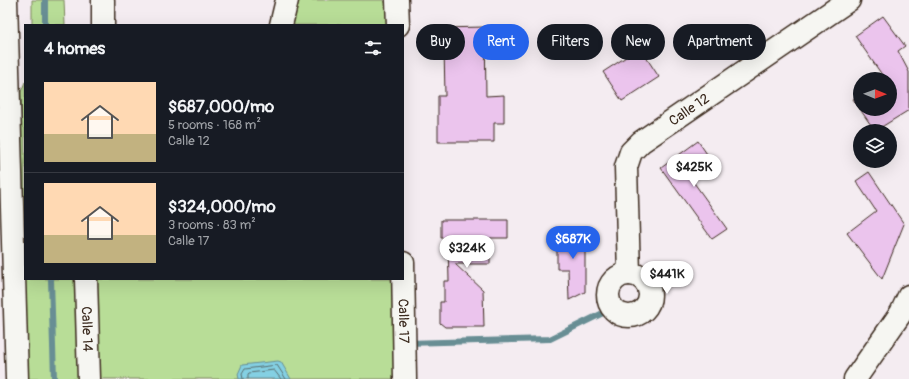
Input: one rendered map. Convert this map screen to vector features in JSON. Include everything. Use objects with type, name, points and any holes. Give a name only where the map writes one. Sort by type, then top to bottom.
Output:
[{"type":"street","points":[[6,0],[16,57],[17,379]]},
{"type":"street","points":[[103,0],[103,24]]},
{"type":"street","points":[[281,24],[288,0]]},
{"type":"street","points":[[397,0],[398,24]]},
{"type":"street","name":"Calle 12","points":[[629,274],[626,167],[631,152],[641,142],[849,0]]},
{"type":"street","name":"Calle 14","points":[[86,280],[89,379]]},
{"type":"street","name":"Calle 17","points":[[403,280],[406,379]]},
{"type":"street","points":[[855,379],[901,313],[909,296]]},
{"type":"green space","points":[[32,0],[64,0],[65,24],[32,24]]},
{"type":"green space","points":[[300,0],[383,0],[387,5],[389,24],[294,24],[292,18],[296,5]]},
{"type":"green space","points":[[24,84],[24,236],[21,92]]},
{"type":"green space","points":[[25,280],[403,280],[405,379],[27,379]]},
{"type":"water","points":[[278,361],[281,362],[291,379],[239,379],[238,374],[242,365]]},
{"type":"building","points":[[883,16],[905,46],[898,51],[909,72],[909,110],[886,124],[870,124],[865,116],[897,116],[897,72],[880,72],[855,36]]},
{"type":"building","points":[[465,27],[473,27],[473,60],[485,60],[486,96],[504,95],[504,123],[494,123],[494,142],[438,142],[438,96],[445,96],[444,60],[465,60]]},
{"type":"building","points":[[622,60],[648,60],[659,77],[622,101],[603,72]]},
{"type":"building","points":[[698,141],[709,157],[687,173],[727,229],[712,239],[661,168]]},
{"type":"building","points":[[869,172],[904,224],[882,279],[847,233],[876,211],[856,181]]},
{"type":"building","points":[[441,220],[508,220],[508,238],[490,238],[490,264],[455,264],[483,290],[484,327],[445,327],[440,323],[440,302],[444,302],[444,281],[449,281],[448,238],[441,238]]},
{"type":"building","points":[[557,231],[585,231],[585,292],[569,300],[568,269],[557,269]]},
{"type":"waterway","points":[[45,0],[45,24]]},
{"type":"waterway","points":[[51,280],[54,379]]},
{"type":"waterway","points":[[407,343],[550,339],[605,312]]}]
